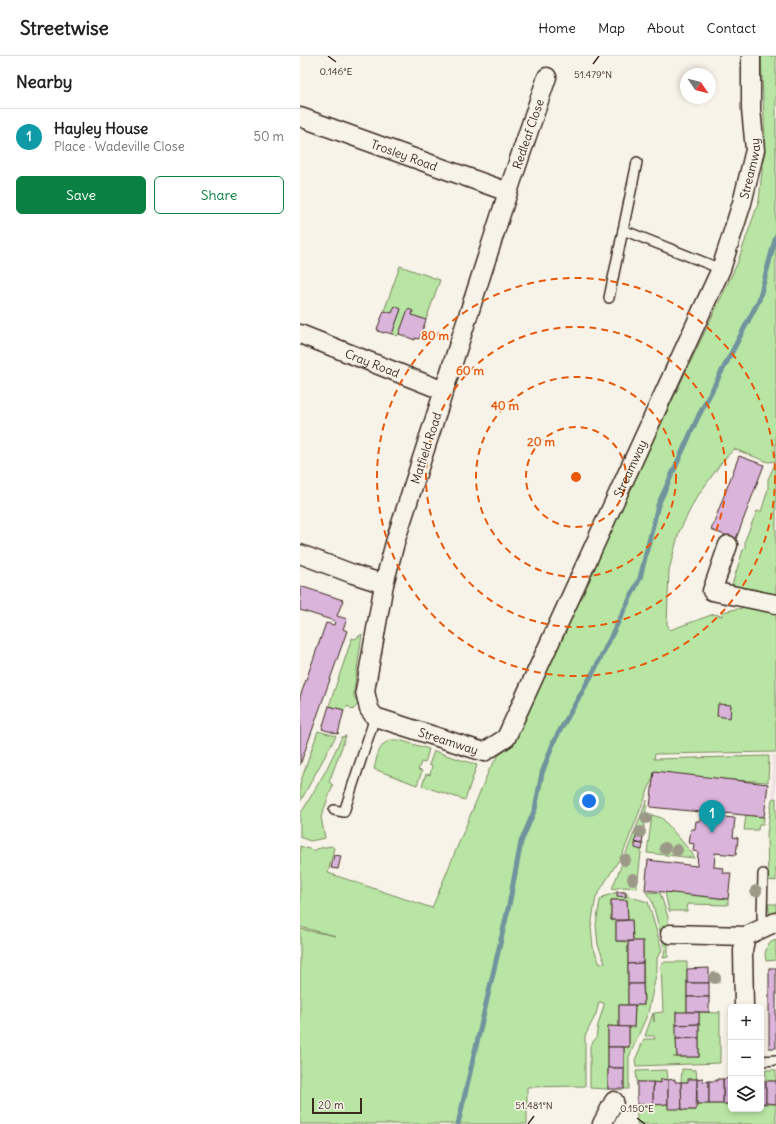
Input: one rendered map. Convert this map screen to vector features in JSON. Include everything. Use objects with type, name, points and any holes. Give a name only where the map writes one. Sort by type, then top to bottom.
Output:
[{"type":"street","name":"Streamway","points":[[372,713],[484,752],[506,738],[721,270],[742,203],[755,150],[751,110],[751,56]]},
{"type":"street","name":"Redleaf Close","points":[[508,192],[547,77]]},
{"type":"street","name":"Trosley Road","points":[[300,117],[508,192]]},
{"type":"street","name":"Matfield Road","points":[[372,713],[365,691],[384,584],[396,539],[508,192]]},
{"type":"street","name":"Cray Road","points":[[300,334],[444,391]]},
{"type":"street","points":[[728,545],[712,591],[776,604]]},
{"type":"street","points":[[300,554],[384,584]]},
{"type":"street","points":[[670,934],[746,936],[771,925]]},
{"type":"street","points":[[744,1004],[743,950],[746,936]]},
{"type":"street","points":[[602,1124],[614,1101]]},
{"type":"lane","points":[[609,298],[637,162]]},
{"type":"lane","points":[[623,230],[721,270]]},
{"type":"lane","points":[[334,810],[344,812],[372,713]]},
{"type":"lane","points":[[763,874],[762,917],[771,925]]},
{"type":"lane","points":[[764,1061],[776,1060]]},
{"type":"shaded area","points":[[772,755],[776,755],[776,798],[772,799]]},
{"type":"green space","points":[[761,56],[776,56],[776,461],[768,462],[734,449],[721,463],[695,500],[679,532],[669,570],[667,624],[670,630],[714,614],[722,616],[722,612],[742,608],[742,604],[776,610],[776,752],[655,754],[654,759],[769,756],[768,782],[654,775],[623,853],[596,897],[591,926],[593,947],[600,964],[605,963],[598,945],[596,925],[600,900],[603,897],[617,892],[627,892],[627,896],[648,902],[662,950],[657,958],[657,971],[648,1013],[629,1057],[629,1089],[624,1089],[624,1047],[629,1047],[629,1027],[634,1026],[635,1005],[644,1005],[643,941],[633,941],[632,920],[628,920],[627,900],[611,900],[611,920],[616,921],[616,941],[628,942],[628,1005],[619,1005],[619,1027],[608,1026],[608,1089],[590,1088],[590,1046],[596,1038],[604,1005],[604,1003],[599,1002],[596,1014],[585,1036],[585,1086],[527,1087],[527,1124],[300,1124],[300,929],[336,936],[300,927],[300,846],[315,851],[316,849],[331,846],[334,848],[328,873],[432,908],[489,770],[498,756],[510,747],[593,567],[737,264],[759,201],[765,140]]},
{"type":"green space","points":[[400,266],[440,280],[426,320],[412,315],[408,310],[397,336],[392,334],[401,309],[395,307],[392,313],[384,311]]},
{"type":"green space","points":[[776,462],[776,596],[731,588],[743,550],[745,548],[745,540],[757,511],[761,512],[768,489],[768,479]]},
{"type":"green space","points":[[362,634],[354,690],[354,696],[358,704],[353,710],[348,706],[344,710],[329,706],[352,638],[355,639]]},
{"type":"green space","points":[[318,731],[336,736],[300,802],[300,784]]},
{"type":"green space","points":[[346,736],[329,782],[333,785],[321,817],[325,838],[310,841],[300,837],[300,813],[325,772],[342,737]]},
{"type":"green space","points":[[392,740],[399,740],[429,749],[425,763],[421,762],[418,770],[422,771],[417,785],[374,769],[377,756],[381,748],[384,744]]},
{"type":"green space","points":[[434,751],[477,765],[465,800],[422,786],[426,774],[430,775],[432,766],[429,765]]},
{"type":"green space","points":[[776,798],[776,881],[768,880],[767,834],[772,799]]},
{"type":"green space","points":[[647,800],[637,888],[623,887],[612,889]]},
{"type":"green space","points":[[652,815],[662,818],[695,858],[647,853]]},
{"type":"green space","points":[[746,815],[764,817],[763,824],[759,824],[758,830],[744,830]]},
{"type":"green space","points":[[646,892],[660,893],[668,917],[668,957],[663,958],[665,950],[652,901]]},
{"type":"green space","points":[[665,892],[728,899],[728,905],[688,904],[687,911],[669,911]]},
{"type":"green space","points":[[768,904],[776,904],[776,914],[770,917]]},
{"type":"green space","points":[[776,940],[776,960],[766,961],[765,953],[769,943]]},
{"type":"green space","points":[[687,962],[687,1012],[676,1013],[677,1057],[699,1057],[699,1012],[717,1013],[720,1011],[720,1063],[636,1066],[635,1060],[644,1039],[655,1039],[654,1036],[645,1036],[653,1013],[654,1022],[654,1013],[663,1012],[661,966],[662,963]]},
{"type":"green space","points":[[682,1069],[696,1070],[697,1079],[689,1079],[688,1082],[681,1082]]},
{"type":"green space","points":[[667,1070],[668,1080],[661,1079],[661,1083],[637,1082],[636,1071]]},
{"type":"green space","points":[[765,1070],[776,1070],[776,1081],[766,1081]]},
{"type":"green space","points":[[637,1104],[668,1104],[682,1110],[696,1110],[697,1104],[728,1104],[728,1112],[764,1112],[764,1104],[776,1104],[776,1124],[637,1124]]},
{"type":"building","points":[[395,306],[401,309],[392,334],[378,331],[377,329],[384,311],[392,313]]},
{"type":"building","points":[[408,309],[413,311],[412,315],[426,320],[419,339],[415,338],[415,340],[399,334]]},
{"type":"building","points":[[739,456],[764,465],[736,539],[711,530]]},
{"type":"building","points":[[300,586],[343,600],[337,616],[347,619],[343,629],[347,631],[300,765],[300,697],[326,623],[334,625],[335,621],[300,610]]},
{"type":"building","points":[[718,704],[731,705],[730,718],[717,716]]},
{"type":"building","points":[[329,706],[344,710],[338,734],[322,729]]},
{"type":"building","points":[[654,771],[768,784],[764,817],[724,813],[723,817],[735,818],[733,837],[738,838],[736,855],[715,853],[714,867],[724,868],[723,873],[731,873],[728,899],[645,890],[648,860],[697,866],[698,852],[693,851],[694,844],[689,843],[691,829],[695,829],[696,821],[700,821],[701,812],[650,807]]},
{"type":"building","points":[[636,836],[643,837],[642,844],[635,842]]},
{"type":"building","points":[[635,843],[643,844],[642,850],[635,848]]},
{"type":"building","points":[[334,855],[341,856],[338,869],[331,868]]},
{"type":"building","points":[[617,892],[625,892],[626,897],[617,896]]},
{"type":"building","points":[[611,900],[627,900],[628,920],[611,920]]},
{"type":"building","points":[[632,920],[633,941],[616,941],[616,921]]},
{"type":"building","points":[[643,941],[643,963],[628,964],[628,942]]},
{"type":"building","points":[[643,963],[643,984],[628,984],[628,964]]},
{"type":"building","points":[[709,968],[709,983],[687,983],[687,969]]},
{"type":"building","points":[[769,968],[776,968],[776,1048],[769,1048]]},
{"type":"building","points":[[687,983],[709,983],[709,997],[687,997]]},
{"type":"building","points":[[628,984],[643,984],[644,1005],[628,1005]]},
{"type":"building","points":[[687,997],[709,997],[709,1012],[687,1012]]},
{"type":"building","points":[[619,1005],[635,1005],[634,1027],[619,1027]]},
{"type":"building","points":[[676,1012],[699,1012],[699,1024],[676,1025]]},
{"type":"building","points":[[699,1024],[699,1038],[676,1039],[676,1025]]},
{"type":"building","points":[[608,1026],[629,1027],[629,1047],[608,1047]]},
{"type":"building","points":[[699,1038],[699,1057],[677,1057],[676,1039]]},
{"type":"building","points":[[608,1047],[624,1047],[624,1068],[608,1068]]},
{"type":"building","points":[[608,1068],[624,1068],[624,1089],[608,1089]]},
{"type":"building","points":[[703,1078],[703,1082],[709,1081],[709,1104],[697,1104],[697,1079]]},
{"type":"building","points":[[728,1078],[728,1104],[723,1104],[723,1079]]},
{"type":"building","points":[[661,1079],[668,1080],[668,1104],[653,1105],[653,1082],[661,1083]]},
{"type":"building","points":[[675,1079],[675,1082],[681,1082],[682,1109],[668,1109],[668,1080]]},
{"type":"building","points":[[688,1079],[697,1079],[696,1110],[682,1110],[681,1082],[688,1082]]},
{"type":"building","points":[[717,1079],[723,1079],[723,1104],[709,1104],[709,1081],[717,1081]]},
{"type":"building","points":[[764,1081],[766,1081],[766,1103],[764,1103]]},
{"type":"building","points":[[766,1081],[776,1081],[776,1104],[766,1103]]},
{"type":"building","points":[[637,1082],[653,1082],[653,1105],[637,1104]]},
{"type":"waterway","points":[[458,1124],[509,905],[521,842],[535,809],[542,773],[554,741],[595,669],[640,578],[658,505],[698,417],[759,300],[776,236]]},
{"type":"place","name":"Hayley House","points":[[712,833]]}]
